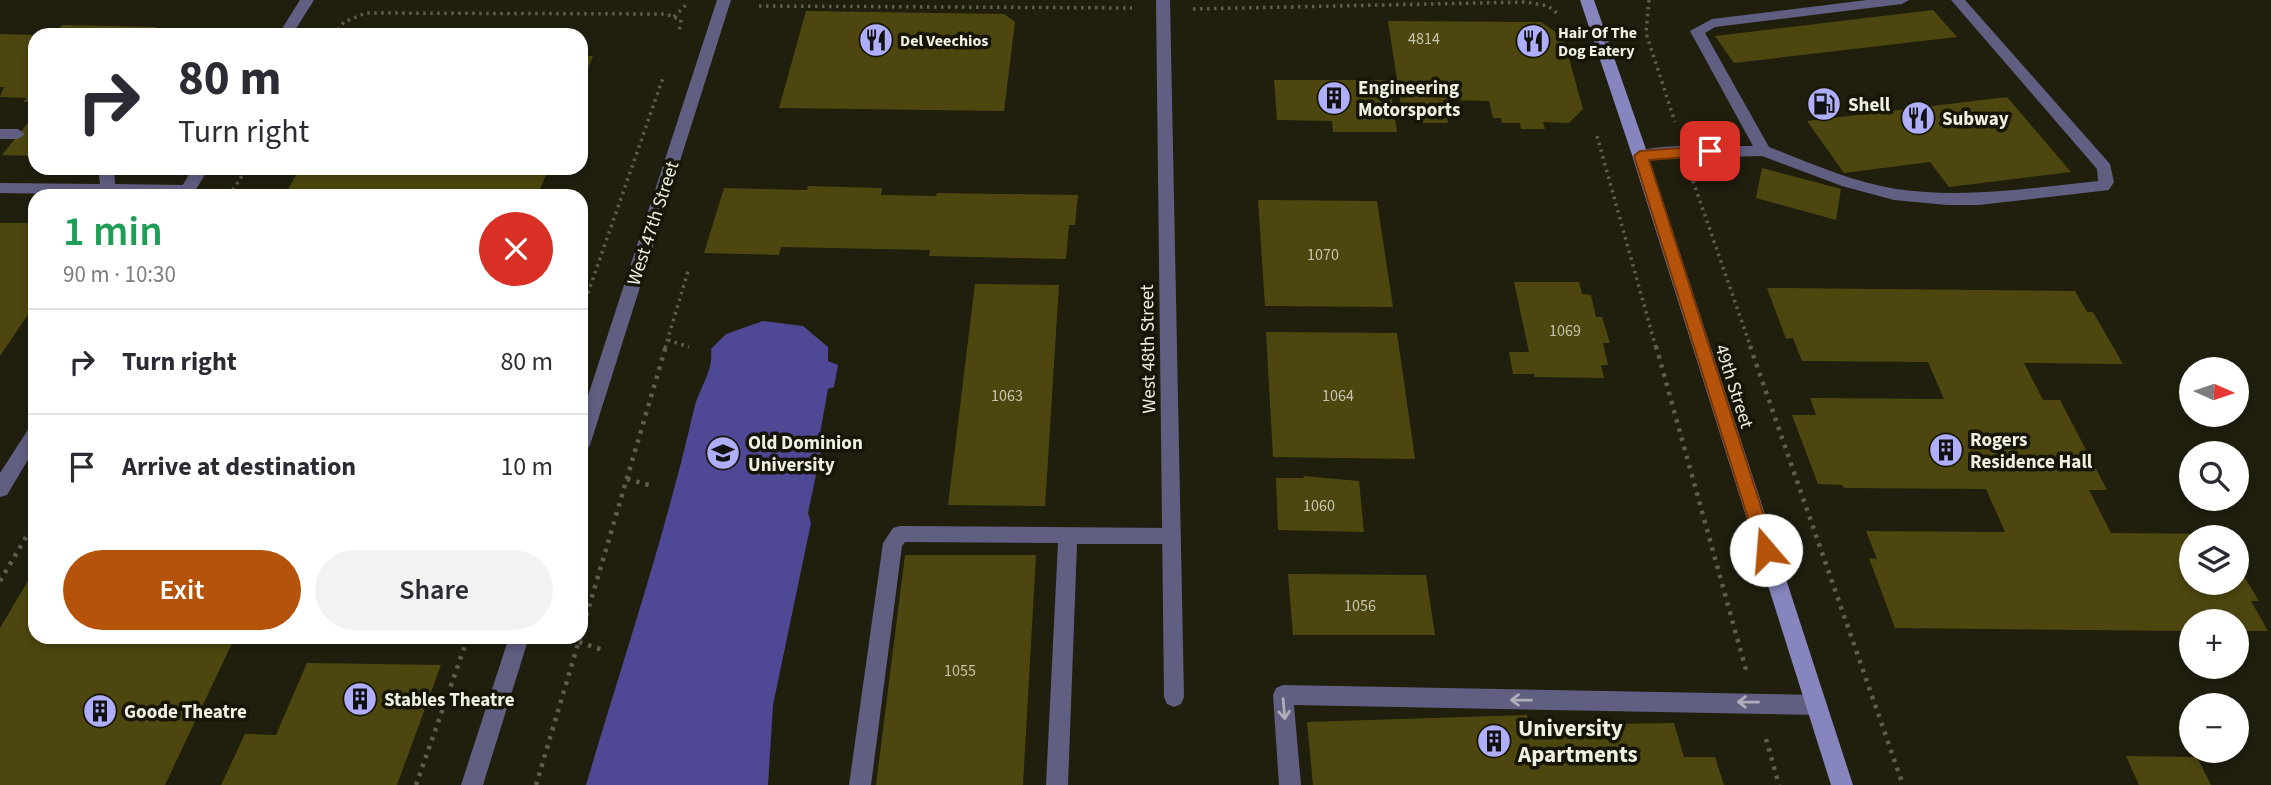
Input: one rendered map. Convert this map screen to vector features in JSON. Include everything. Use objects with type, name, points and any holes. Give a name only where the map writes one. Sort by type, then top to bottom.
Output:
[{"type":"street","points":[[289,28],[307,0]]},
{"type":"street","name":"West 47th Street","points":[[588,423],[724,0]]},
{"type":"street","name":"49th Street","points":[[1587,0],[1640,156],[1842,785]]},
{"type":"street","points":[[1774,0],[1784,15]]},
{"type":"street","points":[[1763,151],[1697,31],[1712,23],[1902,0]]},
{"type":"street","points":[[1640,156],[1684,151],[1763,151],[1842,181],[1894,194],[1979,200],[2104,186],[2105,168],[1958,0]]},
{"type":"street","name":"West 48th Street","points":[[1163,4],[1174,696]]},
{"type":"street","points":[[0,134],[18,134]]},
{"type":"street","points":[[0,188],[54,189]]},
{"type":"street","points":[[0,489],[28,444]]},
{"type":"street","points":[[860,785],[893,543],[900,534],[1172,536]]},
{"type":"street","points":[[1057,785],[1068,535]]},
{"type":"street","points":[[472,785],[517,644]]},
{"type":"street","points":[[1290,785],[1283,695],[1816,705]]},
{"type":"path","points":[[1649,0],[1646,33],[1722,270],[1903,785]]},
{"type":"path","points":[[1548,6],[1555,1]]},
{"type":"path","points":[[759,6],[1526,2],[1548,6],[1564,19]]},
{"type":"path","points":[[674,17],[686,5]]},
{"type":"path","points":[[338,28],[344,22],[366,13],[666,14],[681,20],[678,36]]},
{"type":"path","points":[[588,293],[668,62]]},
{"type":"path","points":[[1595,130],[1779,785]]},
{"type":"path","points":[[588,611],[690,268]]},
{"type":"path","points":[[668,341],[689,348]]},
{"type":"path","points":[[627,479],[649,485]]},
{"type":"path","points":[[0,581],[28,534]]},
{"type":"path","points":[[588,642],[603,650]]},
{"type":"path","points":[[416,785],[466,644]]},
{"type":"path","points":[[537,785],[578,644]]},
{"type":"shaded area","points":[[763,321],[803,326],[828,347],[828,361],[838,365],[834,387],[828,389],[819,439],[822,447],[808,513],[811,523],[773,705],[768,785],[586,785],[657,551],[696,401],[710,365],[711,349],[726,334]]},
{"type":"building","points":[[1933,10],[1957,37],[1734,63],[1715,36]]},
{"type":"building","points":[[806,11],[1004,14],[1015,22],[1004,111],[779,108]]},
{"type":"building","points":[[1388,21],[1541,22],[1563,37],[1583,109],[1569,123],[1543,122],[1545,129],[1521,129],[1520,123],[1502,123],[1501,118],[1493,118],[1489,101],[1443,100],[1448,123],[1416,123],[1414,112],[1402,112]]},
{"type":"building","points":[[62,25],[156,27],[155,28],[60,28]]},
{"type":"building","points":[[0,34],[28,35],[28,102],[23,102],[27,98],[0,97],[4,87],[0,87]]},
{"type":"building","points":[[588,56],[593,56],[588,68]]},
{"type":"building","name":"Engineering Motorsports","points":[[1274,80],[1389,80],[1397,132],[1333,132],[1332,121],[1277,120]]},
{"type":"building","points":[[2007,97],[2071,172],[1949,187],[1930,162],[1844,173],[1807,121]]},
{"type":"building","points":[[28,123],[28,156],[2,155]]},
{"type":"building","points":[[1762,168],[1841,189],[1836,220],[1756,198]]},
{"type":"building","points":[[296,175],[546,175],[540,189],[288,189]]},
{"type":"building","points":[[808,186],[882,188],[881,195],[1078,195],[1075,225],[1069,225],[1066,259],[929,256],[930,250],[781,247],[779,255],[704,253],[724,188],[807,190]]},
{"type":"building","points":[[1258,200],[1377,201],[1393,307],[1265,306]]},
{"type":"building","points":[[0,223],[28,223],[28,314],[0,356]]},
{"type":"building","points":[[1514,282],[1579,282],[1582,294],[1591,295],[1596,317],[1602,317],[1610,343],[1603,343],[1608,365],[1601,365],[1604,378],[1513,374],[1509,352],[1529,352]]},
{"type":"building","points":[[975,284],[1059,285],[1045,506],[948,505]]},
{"type":"building","name":"Rogers Residence Hall","points":[[1767,288],[2075,291],[2087,312],[2093,312],[2123,364],[2024,363],[2043,400],[2060,400],[2107,490],[2089,490],[2111,533],[2179,534],[2179,595],[2249,595],[2249,584],[2259,601],[2251,601],[2268,631],[2249,631],[2249,609],[2179,609],[2179,631],[1895,628],[1869,558],[1877,559],[1866,531],[2005,532],[1986,489],[1844,488],[1842,485],[1818,484],[1792,415],[1816,415],[1810,398],[1944,399],[1928,362],[1802,361],[1793,338],[1786,339]]},
{"type":"building","points":[[1266,332],[1397,333],[1415,459],[1273,457]]},
{"type":"building","points":[[1303,476],[1359,481],[1364,532],[1278,530],[1276,478],[1304,478]]},
{"type":"building","points":[[905,555],[1036,555],[1023,785],[876,785]]},
{"type":"building","points":[[1288,574],[1426,575],[1435,635],[1293,635]]},
{"type":"building","name":"Goode Theatre","points":[[28,581],[28,644],[232,644],[165,785],[0,785],[0,628]]},
{"type":"building","name":"Stables Theatre","points":[[307,663],[441,665],[397,785],[221,785],[245,734],[276,735]]},
{"type":"building","name":"University Apartments","points":[[1527,715],[1529,725],[1674,723],[1684,757],[1715,757],[1724,785],[1313,785],[1307,722]]},
{"type":"building","points":[[2126,756],[2179,757],[2179,763],[2200,763],[2211,785],[2139,785]]},
{"type":"place","name":"Del Veechios","points":[[876,40]]},
{"type":"place","name":"Hair Of The Dog Eatery","points":[[1533,41]]},
{"type":"place","name":"Engineering Motorsports","points":[[1334,98]]},
{"type":"place","name":"Shell","points":[[1824,104]]},
{"type":"place","name":"Subway","points":[[1918,118]]},
{"type":"place","name":"Rogers Residence Hall","points":[[1946,450]]},
{"type":"place","name":"Old Dominion University","points":[[723,453]]},
{"type":"place","name":"Stables Theatre","points":[[360,699]]},
{"type":"place","name":"Goode Theatre","points":[[100,711]]},
{"type":"place","name":"University Apartments","points":[[1494,741]]},
{"type":"route","points":[[1710,151],[1640,156],[1766,550]]}]
